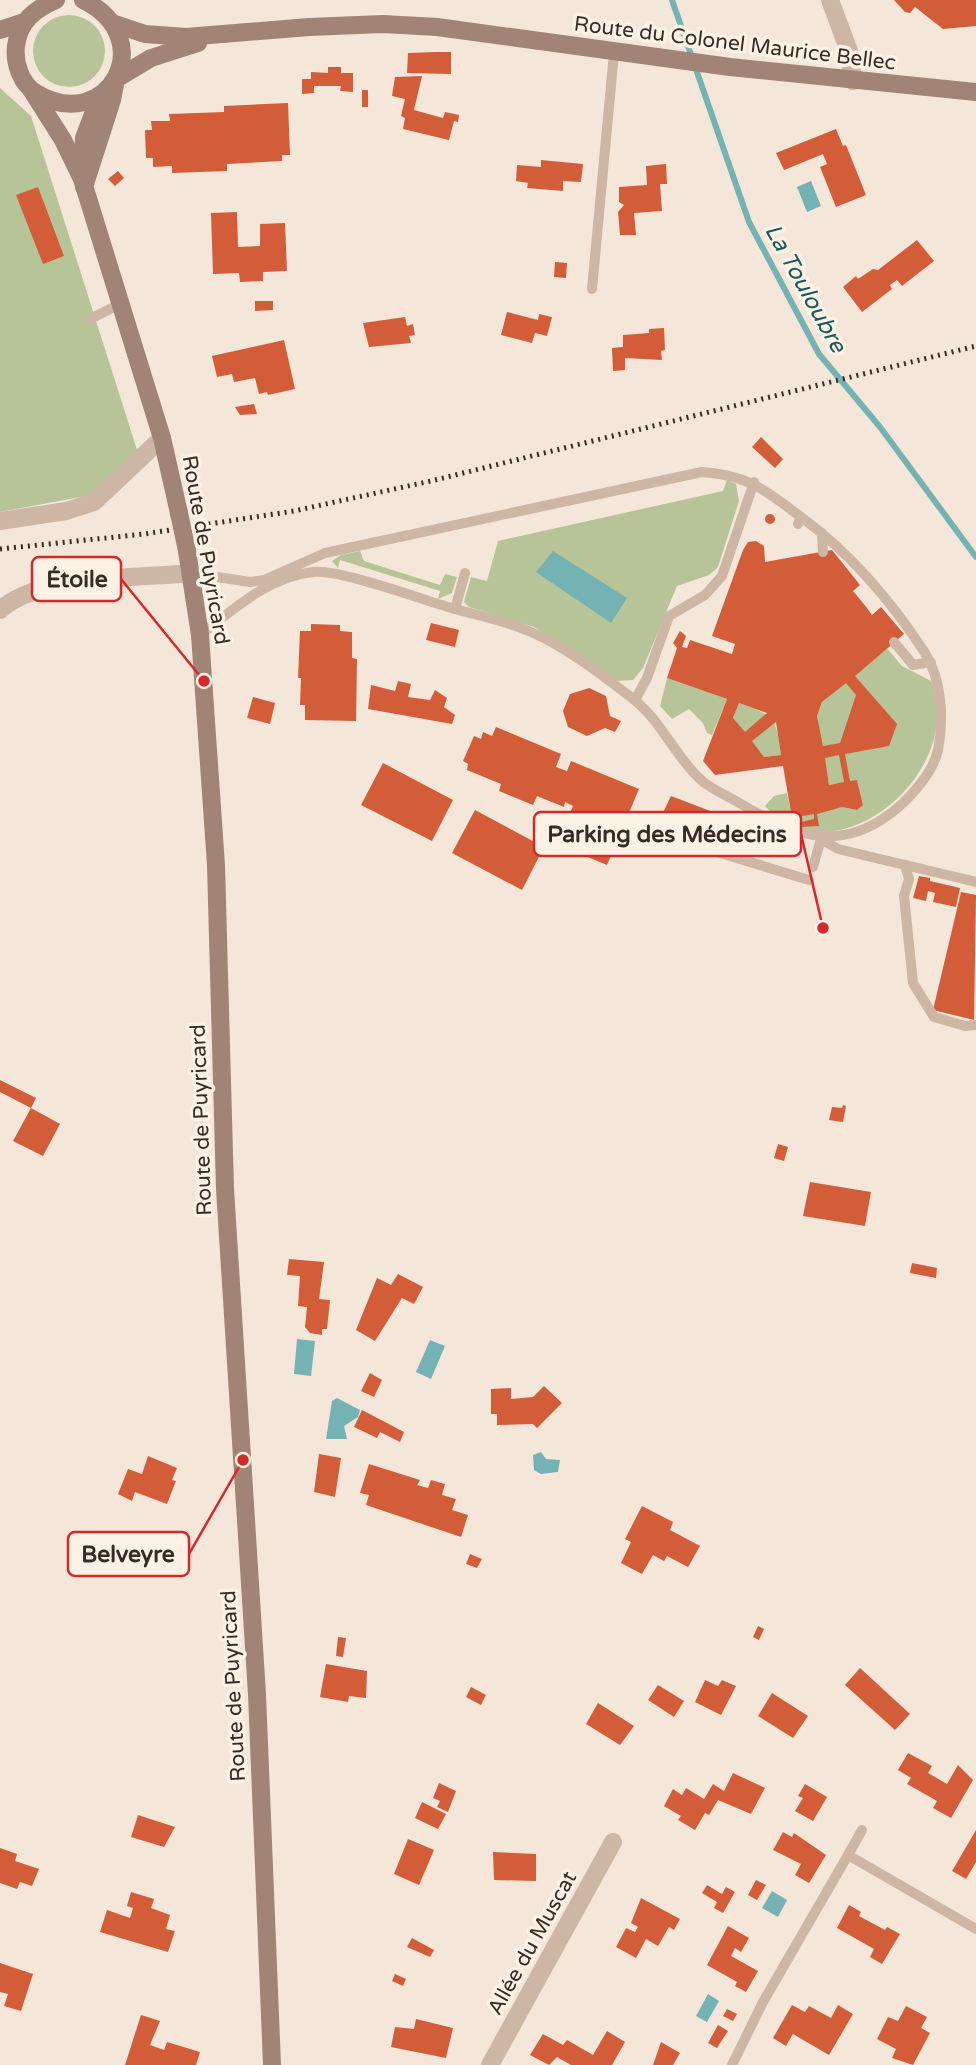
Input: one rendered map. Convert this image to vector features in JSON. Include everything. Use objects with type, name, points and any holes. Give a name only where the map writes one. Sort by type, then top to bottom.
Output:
[{"type":"main road","points":[[0,30],[29,12],[57,0]]},
{"type":"main road","points":[[83,0],[102,9],[115,24],[122,39],[122,61],[112,100],[83,183]]},
{"type":"main road","points":[[20,73],[15,54],[17,37],[29,12]]},
{"type":"main road","name":"Route du Colonel Maurice Bellec","points":[[115,24],[145,34],[186,37],[383,24],[497,33],[730,67],[976,92]]},
{"type":"main road","name":"Route du Colonel Maurice Bellec","points":[[100,96],[116,79],[151,58],[181,47],[237,35]]},
{"type":"main road","points":[[0,56],[20,73]]},
{"type":"main road","name":"Route de Puyricard","points":[[20,73],[63,141],[83,183],[122,303],[162,438],[187,551],[200,635],[216,865],[225,1189],[257,1694],[272,2065]]},
{"type":"main road","points":[[32,91],[55,104],[77,105],[100,96]]},
{"type":"main road","name":"Route de Puyricard","points":[[83,183],[84,138],[100,96]]},
{"type":"street","points":[[830,0],[849,51],[853,81]]},
{"type":"street","points":[[0,522],[66,511],[94,502],[162,438]]},
{"type":"street","points":[[0,610],[14,597],[47,589],[191,573]]},
{"type":"street","name":"Allée du Muscat","points":[[490,2065],[613,1842]]},
{"type":"lane","points":[[592,289],[614,52]]},
{"type":"lane","points":[[90,319],[122,303]]},
{"type":"lane","points":[[191,573],[250,582],[264,580],[325,554],[702,472],[729,474],[754,482],[800,521],[822,533],[890,605],[931,662],[942,730],[937,755],[926,775],[894,811],[880,821],[861,830],[821,839]]},
{"type":"lane","points":[[635,700],[647,678],[669,616],[705,595],[722,576],[754,482]]},
{"type":"lane","points":[[822,533],[822,552]]},
{"type":"lane","points":[[200,635],[251,595],[311,572],[330,573],[531,632],[635,700],[700,780],[776,825],[821,839],[838,849],[976,882]]},
{"type":"lane","points":[[454,609],[465,573]]},
{"type":"lane","points":[[894,642],[913,665],[931,662]]},
{"type":"lane","points":[[813,867],[821,839]]},
{"type":"lane","points":[[704,848],[809,880]]},
{"type":"lane","points":[[905,864],[909,879],[904,896],[913,983],[934,1017],[965,1026],[976,1025]]},
{"type":"lane","points":[[732,2065],[763,2002],[862,1830]]},
{"type":"lane","points":[[848,1855],[976,1929]]},
{"type":"green space","points":[[69,15],[89,21],[99,31],[105,51],[99,71],[89,81],[69,87],[49,81],[39,71],[33,51],[39,31],[49,21]]},
{"type":"green space","points":[[0,88],[31,116],[138,453],[91,495],[0,512]]},
{"type":"green space","points":[[727,480],[736,484],[739,501],[718,567],[709,575],[677,586],[643,668],[633,680],[616,681],[534,627],[469,607],[464,602],[471,577],[487,581],[498,541],[723,491]]},
{"type":"green space","points":[[360,551],[364,561],[440,585],[445,574],[457,577],[452,593],[438,599],[440,591],[340,560],[338,568],[332,561],[341,555]]},
{"type":"green space","points":[[887,648],[902,666],[931,681],[937,716],[930,751],[912,782],[887,807],[857,825],[824,832],[793,827],[765,806],[774,796],[787,793],[792,818],[842,807],[857,810],[863,805],[857,780],[829,785],[817,716],[822,702]]},
{"type":"green space","points":[[667,678],[727,699],[712,735],[707,733],[703,723],[689,709],[672,719],[660,706]]},
{"type":"green space","points":[[739,703],[760,711],[772,720],[781,755],[764,757],[733,718]]},
{"type":"water","points":[[811,181],[821,206],[807,212],[797,187]]},
{"type":"water","points":[[553,551],[627,598],[611,623],[536,572]]},
{"type":"water","points":[[297,1339],[315,1341],[311,1376],[294,1374]]},
{"type":"water","points":[[430,1340],[445,1346],[431,1379],[416,1372]]},
{"type":"water","points":[[337,1398],[360,1410],[358,1417],[344,1426],[347,1439],[326,1439],[332,1401]]},
{"type":"water","points":[[541,1452],[546,1459],[560,1460],[558,1472],[541,1474],[534,1470],[533,1455]]},
{"type":"water","points":[[772,1891],[787,1900],[778,1917],[762,1908]]},
{"type":"water","points":[[708,1994],[719,2001],[707,2022],[696,2016]]},
{"type":"building","points":[[894,0],[976,0],[976,26],[943,29],[915,7],[910,13],[905,12]]},
{"type":"building","points":[[451,52],[451,74],[407,73],[408,53]]},
{"type":"building","points":[[328,67],[341,67],[341,73],[353,73],[353,92],[340,91],[341,86],[314,86],[314,93],[302,94],[302,79],[311,79],[311,72],[328,73]]},
{"type":"building","points":[[422,76],[414,110],[443,118],[445,112],[459,115],[458,122],[454,121],[449,140],[403,129],[405,118],[401,116],[405,99],[392,96],[395,77]]},
{"type":"building","points":[[362,90],[368,90],[368,107],[362,107]]},
{"type":"building","points":[[288,103],[290,155],[282,155],[282,161],[227,164],[227,171],[172,173],[172,166],[153,167],[153,158],[146,158],[145,130],[152,130],[151,121],[170,121],[169,114],[224,112],[224,106]]},
{"type":"building","points":[[836,129],[843,146],[846,145],[866,195],[836,207],[820,167],[827,164],[823,154],[784,170],[776,153]]},
{"type":"building","points":[[541,160],[583,164],[581,182],[563,181],[563,191],[527,188],[528,183],[516,181],[517,165],[541,167]]},
{"type":"building","points":[[666,164],[667,184],[660,184],[662,211],[634,213],[636,235],[620,235],[618,212],[624,205],[619,202],[619,187],[647,185],[646,166]]},
{"type":"building","points":[[118,171],[124,178],[115,186],[108,179]]},
{"type":"building","points":[[38,187],[64,256],[43,264],[16,195]]},
{"type":"building","points":[[237,212],[238,247],[260,246],[260,224],[285,223],[287,271],[263,272],[263,281],[240,282],[239,273],[213,274],[211,213]]},
{"type":"building","points":[[917,240],[934,261],[902,286],[897,280],[890,285],[892,289],[862,312],[843,287],[856,276],[858,279],[873,269],[878,270]]},
{"type":"building","points":[[555,262],[567,263],[566,278],[554,277]]},
{"type":"building","points":[[255,301],[273,301],[273,310],[255,311]]},
{"type":"building","points":[[507,312],[538,320],[539,314],[552,317],[547,336],[535,333],[532,343],[501,335]]},
{"type":"building","points":[[405,317],[407,326],[413,324],[415,335],[409,336],[411,343],[369,347],[363,323]]},
{"type":"building","points":[[664,328],[665,350],[661,351],[662,360],[625,358],[625,370],[613,371],[612,348],[623,347],[623,335],[649,333],[649,329]]},
{"type":"building","points":[[284,340],[295,389],[268,395],[267,392],[259,394],[255,378],[234,382],[232,374],[217,377],[212,356]]},
{"type":"building","points":[[254,404],[257,414],[240,415],[235,407]]},
{"type":"building","points":[[761,437],[783,459],[775,468],[752,447]]},
{"type":"building","points":[[770,514],[774,515],[774,523],[770,524],[766,523],[765,519],[766,515]]},
{"type":"building","points":[[756,541],[764,546],[765,562],[832,550],[860,585],[853,591],[872,615],[881,607],[904,634],[855,676],[897,724],[889,746],[845,754],[850,781],[857,780],[863,805],[857,810],[842,807],[817,814],[819,826],[801,827],[801,822],[814,819],[814,814],[792,818],[783,766],[715,775],[703,761],[727,699],[667,678],[677,648],[673,643],[680,631],[686,636],[682,647],[687,648],[690,640],[732,654],[735,644],[712,636],[748,542]],"holes":[[[846,683],[856,695],[840,743],[823,746],[817,716],[822,702]],[[739,703],[767,713],[745,732],[733,718]],[[776,722],[781,755],[764,757],[752,741]],[[839,755],[844,782],[829,785],[825,758]]]},
{"type":"building","points":[[431,623],[459,630],[455,647],[426,640]]},
{"type":"building","points":[[311,624],[340,625],[340,631],[352,632],[352,658],[357,659],[356,721],[305,720],[305,705],[300,705],[301,678],[298,678],[300,631],[311,631]]},
{"type":"building","points":[[398,681],[411,684],[408,697],[430,700],[435,690],[447,698],[444,707],[455,715],[452,724],[368,709],[371,685],[395,691]]},
{"type":"building","points":[[589,688],[606,696],[610,716],[621,721],[615,732],[605,728],[587,736],[568,727],[563,711],[570,694]]},
{"type":"building","points":[[253,697],[275,703],[270,724],[247,718]]},
{"type":"building","points":[[496,727],[561,754],[556,767],[567,771],[571,761],[639,789],[607,865],[556,844],[573,806],[565,802],[564,807],[537,796],[533,805],[499,791],[501,784],[467,770],[468,764],[463,761],[474,736],[481,739],[483,732],[492,736]]},
{"type":"building","points":[[383,763],[453,800],[432,841],[361,805]]},
{"type":"building","points":[[671,796],[713,812],[707,830],[699,827],[694,839],[657,825]]},
{"type":"building","points":[[475,810],[544,847],[522,890],[452,853]]},
{"type":"building","points":[[919,876],[960,888],[956,907],[933,902],[935,893],[928,891],[926,901],[913,898]]},
{"type":"building","points":[[961,892],[976,895],[974,1020],[933,1010]]},
{"type":"building","points":[[0,1080],[36,1098],[31,1108],[0,1092]]},
{"type":"building","points":[[843,1105],[846,1106],[843,1122],[829,1120],[832,1107],[842,1108]]},
{"type":"building","points":[[31,1108],[60,1124],[43,1156],[13,1141]]},
{"type":"building","points":[[778,1144],[788,1147],[784,1161],[774,1158]]},
{"type":"building","points":[[810,1182],[871,1192],[865,1226],[803,1216]]},
{"type":"building","points":[[289,1259],[324,1262],[319,1299],[330,1300],[327,1329],[322,1329],[322,1335],[310,1333],[305,1327],[307,1307],[298,1306],[300,1276],[287,1275]]},
{"type":"building","points":[[912,1263],[937,1268],[936,1278],[910,1273]]},
{"type":"building","points":[[398,1274],[423,1287],[414,1304],[402,1298],[375,1341],[356,1330],[377,1278],[391,1285]]},
{"type":"building","points":[[370,1373],[382,1380],[374,1397],[361,1391]]},
{"type":"building","points":[[544,1386],[562,1403],[537,1428],[533,1424],[497,1425],[497,1414],[491,1414],[491,1389],[511,1388],[511,1399],[533,1397]]},
{"type":"building","points":[[362,1410],[404,1432],[400,1442],[380,1432],[377,1438],[354,1427]]},
{"type":"building","points":[[319,1454],[341,1458],[335,1497],[314,1492]]},
{"type":"building","points":[[148,1456],[177,1468],[172,1480],[176,1481],[167,1504],[135,1492],[132,1501],[118,1494],[128,1469],[142,1474]]},
{"type":"building","points":[[369,1464],[420,1480],[417,1485],[428,1488],[431,1480],[445,1484],[442,1495],[456,1499],[452,1510],[468,1515],[461,1537],[366,1505],[369,1495],[360,1493]]},
{"type":"building","points":[[642,1506],[673,1522],[670,1530],[700,1546],[688,1567],[667,1556],[664,1561],[653,1555],[642,1574],[621,1563],[631,1542],[625,1539]]},
{"type":"building","points":[[470,1554],[482,1559],[477,1568],[466,1564]]},
{"type":"building","points":[[758,1626],[764,1629],[759,1640],[753,1637]]},
{"type":"building","points":[[338,1637],[346,1638],[343,1657],[336,1656]]},
{"type":"building","points":[[326,1664],[367,1671],[366,1698],[349,1696],[348,1702],[320,1697]]},
{"type":"building","points":[[860,1668],[910,1714],[895,1730],[845,1685]]},
{"type":"building","points":[[705,1680],[718,1686],[722,1680],[736,1686],[721,1715],[695,1702]]},
{"type":"building","points":[[658,1685],[684,1701],[674,1717],[648,1700]]},
{"type":"building","points":[[471,1687],[486,1695],[481,1705],[466,1697]]},
{"type":"building","points":[[772,1693],[808,1716],[793,1738],[758,1716]]},
{"type":"building","points":[[598,1703],[634,1726],[620,1745],[586,1724]]},
{"type":"building","points":[[908,1753],[932,1766],[928,1773],[947,1784],[958,1765],[973,1780],[951,1818],[933,1808],[937,1801],[907,1784],[911,1778],[898,1770]]},
{"type":"building","points":[[733,1773],[765,1788],[751,1814],[718,1800],[709,1815],[705,1813],[695,1830],[678,1820],[681,1816],[664,1806],[673,1789],[682,1795],[686,1788],[704,1799],[713,1784],[724,1791]]},
{"type":"building","points":[[439,1783],[456,1791],[448,1812],[437,1807],[440,1801],[433,1798]]},
{"type":"building","points":[[805,1784],[827,1797],[813,1821],[795,1811],[803,1798],[798,1796]]},
{"type":"building","points":[[422,1802],[446,1814],[438,1829],[415,1818]]},
{"type":"building","points":[[138,1815],[175,1827],[164,1847],[131,1837]]},
{"type":"building","points":[[976,1830],[976,1862],[966,1879],[952,1871]]},
{"type":"building","points":[[783,1832],[792,1837],[794,1833],[826,1855],[809,1883],[795,1875],[801,1864],[773,1850]]},
{"type":"building","points":[[408,1839],[434,1850],[419,1885],[394,1874]]},
{"type":"building","points":[[0,1848],[17,1854],[15,1861],[39,1869],[32,1886],[20,1882],[17,1889],[0,1883]]},
{"type":"building","points":[[493,1852],[536,1854],[536,1881],[494,1880]]},
{"type":"building","points":[[756,1880],[766,1885],[757,1900],[748,1895]]},
{"type":"building","points":[[707,1885],[722,1894],[726,1887],[735,1892],[723,1913],[714,1908],[717,1902],[702,1893]]},
{"type":"building","points":[[131,1892],[154,1899],[151,1908],[170,1915],[166,1929],[175,1931],[168,1952],[100,1932],[107,1910],[130,1918],[133,1908],[127,1906]]},
{"type":"building","points":[[641,1898],[680,1919],[674,1930],[669,1927],[658,1946],[646,1939],[636,1958],[616,1947],[626,1928],[635,1932],[638,1927],[631,1923]]},
{"type":"building","points":[[849,1905],[861,1912],[859,1916],[885,1930],[887,1927],[900,1934],[882,1964],[870,1957],[874,1949],[837,1928]]},
{"type":"building","points":[[728,1926],[749,1938],[741,1952],[735,1948],[731,1956],[758,1971],[746,1992],[735,1986],[737,1982],[707,1965]]},
{"type":"building","points":[[412,1938],[434,1950],[430,1957],[407,1947]]},
{"type":"building","points":[[0,1963],[33,1974],[21,2011],[4,2006],[8,1994],[0,1992]]},
{"type":"building","points":[[395,1974],[406,1979],[403,1986],[392,1981]]},
{"type":"building","points":[[792,2005],[805,2012],[809,2006],[831,2018],[838,2005],[853,2014],[829,2055],[793,2034],[786,2046],[773,2038]]},
{"type":"building","points":[[906,2006],[927,2017],[921,2028],[930,2033],[913,2065],[892,2058],[896,2049],[877,2039],[888,2017],[898,2021]]},
{"type":"building","points":[[727,2009],[737,2014],[733,2021],[723,2016]]},
{"type":"building","points":[[141,2015],[160,2021],[150,2045],[164,2050],[167,2042],[200,2052],[196,2065],[125,2065]]},
{"type":"building","points":[[416,2019],[453,2028],[446,2058],[391,2047],[395,2027],[414,2029]]},
{"type":"building","points":[[718,2025],[728,2031],[717,2048],[708,2043]]},
{"type":"building","points":[[607,2031],[625,2042],[612,2065],[571,2065],[557,2057],[549,2065],[530,2055],[543,2034],[563,2045],[567,2040],[593,2055]]},
{"type":"building","points":[[661,2042],[680,2053],[673,2065],[653,2065]]},
{"type":"waterway","name":"La Touloubre","points":[[672,0],[749,222],[819,354],[880,427],[976,557]]},
{"type":"railway","points":[[0,549],[144,534],[294,511],[431,481],[976,346]]},
{"type":"place","name":"Étoile","points":[[204,681]]},
{"type":"place","name":"Parking des Médecins","points":[[823,928]]},
{"type":"place","name":"Belveyre","points":[[243,1460]]}]
